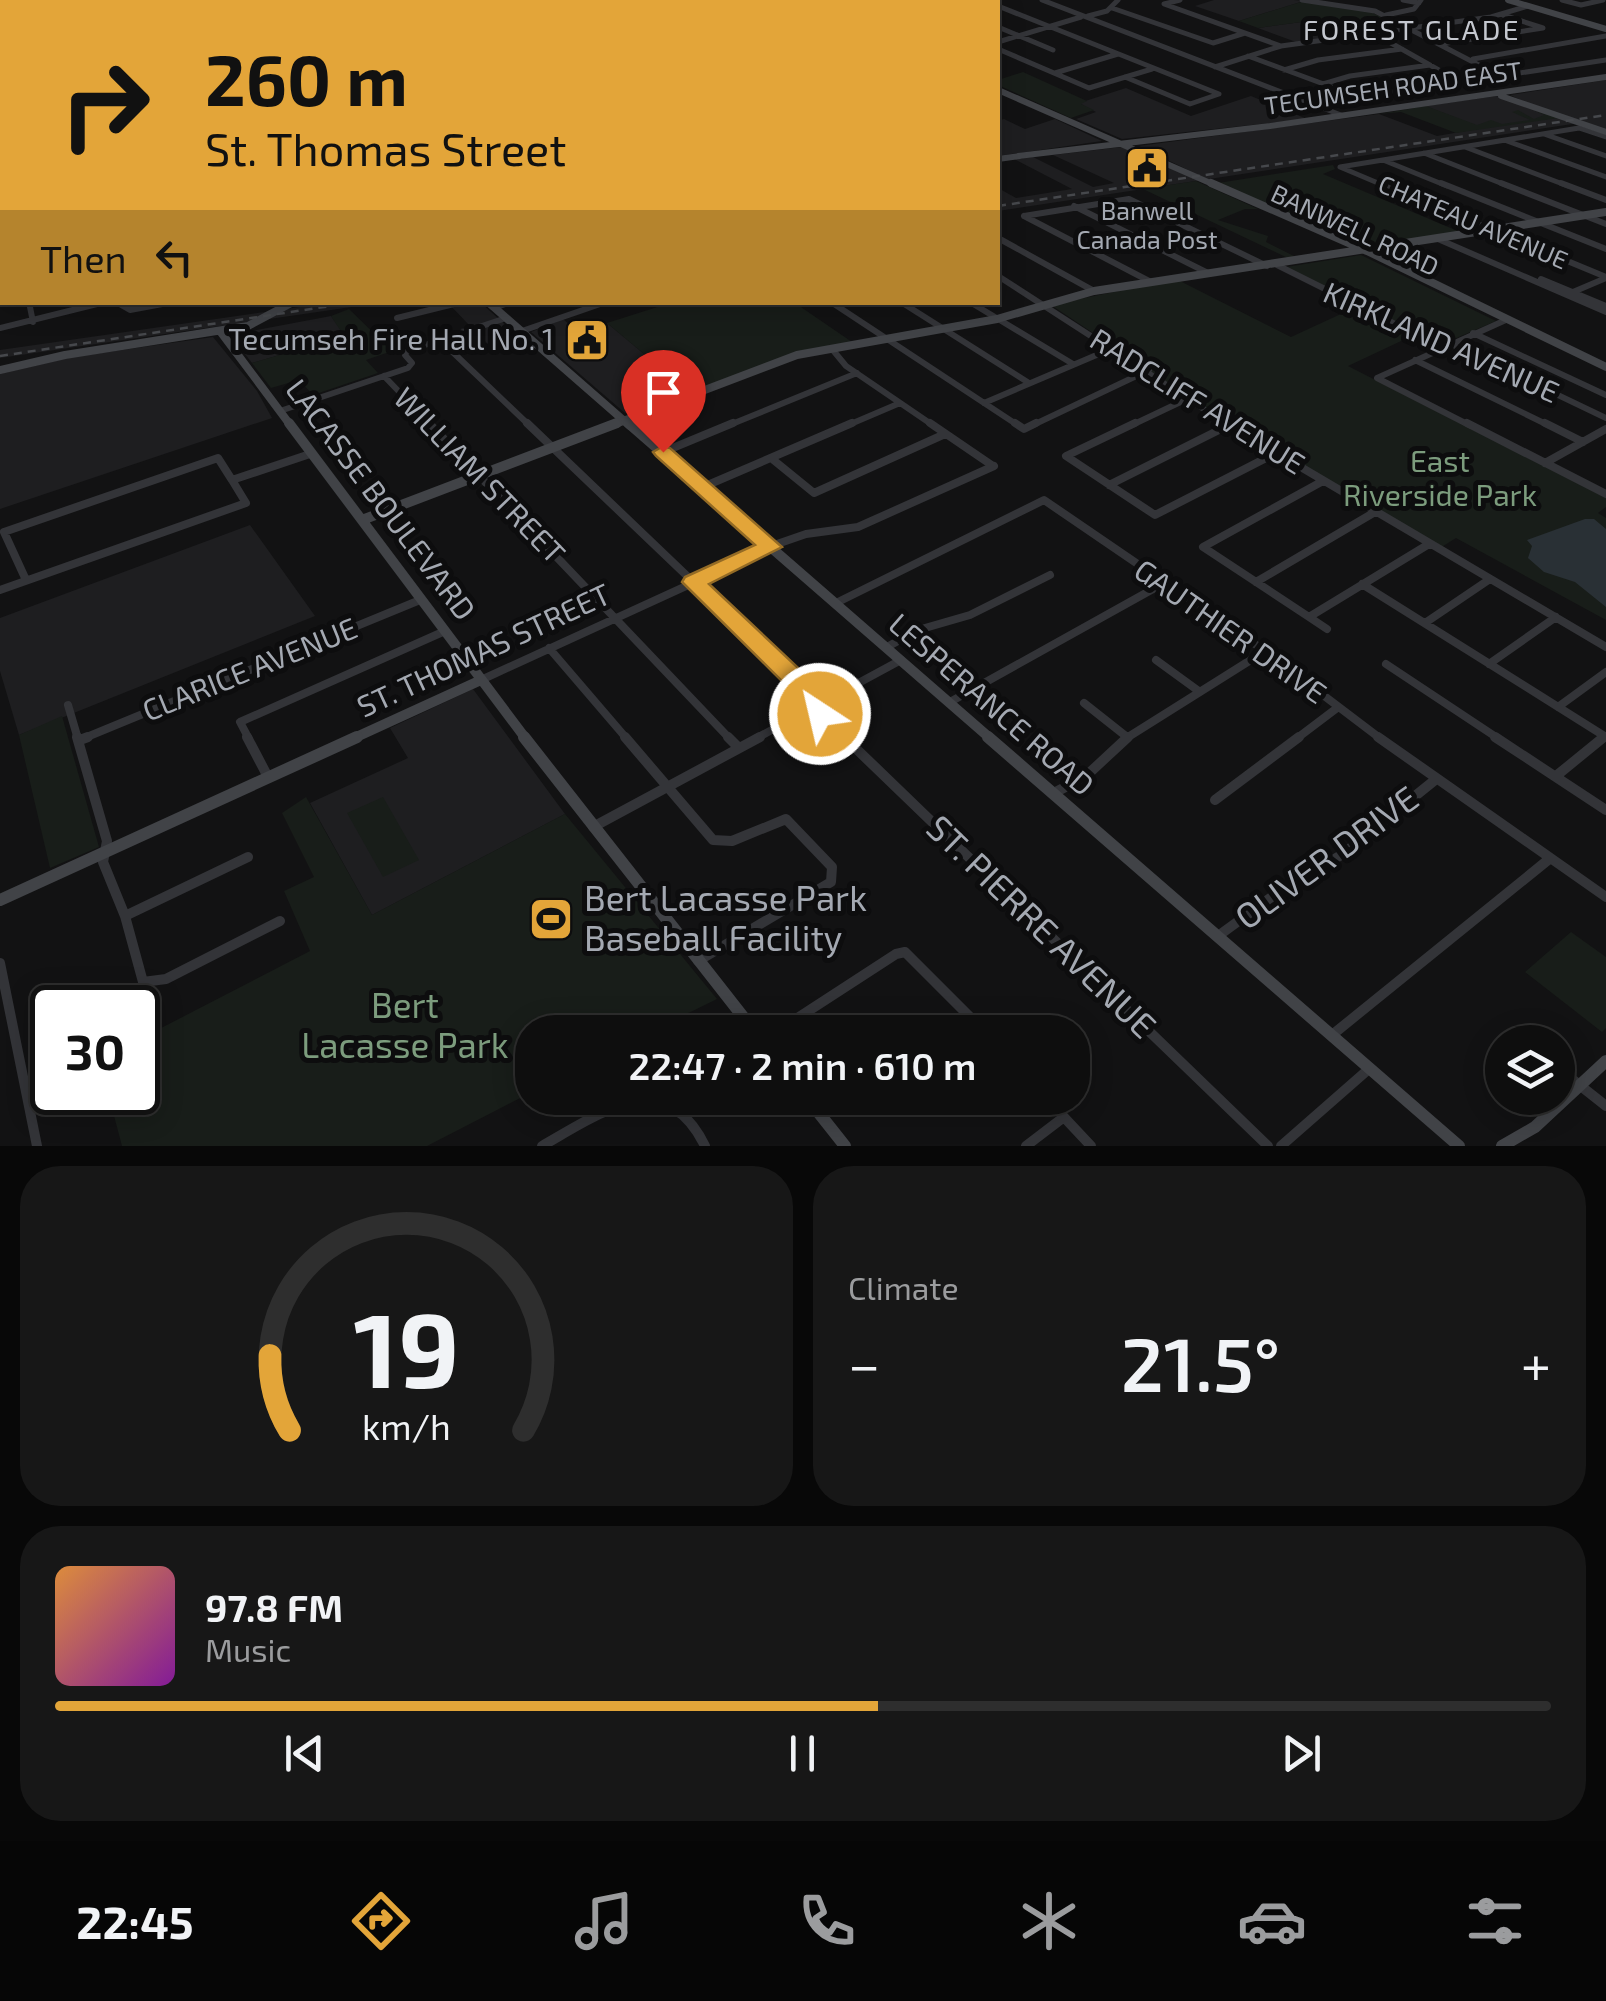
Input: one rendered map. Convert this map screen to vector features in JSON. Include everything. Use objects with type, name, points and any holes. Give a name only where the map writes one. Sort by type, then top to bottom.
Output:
[{"type":"main road","points":[[1508,0],[1593,25],[1606,33]]},
{"type":"main road","name":"TECUMSEH ROAD EAST","points":[[1000,159],[1342,116],[1606,77]]},
{"type":"main road","name":"BANWELL ROAD","points":[[1000,90],[1363,251],[1606,369]]},
{"type":"main road","points":[[1496,94],[1606,134]]},
{"type":"main road","points":[[362,520],[786,358],[997,318],[1094,291],[1606,212]]},
{"type":"main road","points":[[0,370],[64,355],[251,325],[287,305]]},
{"type":"main road","name":"LESPERANCE ROAD","points":[[491,305],[1459,1146]]},
{"type":"main road","name":"LACASSE BOULEVARD","points":[[220,331],[592,827],[741,1015]]},
{"type":"main road","name":"ST. THOMAS STREET","points":[[0,900],[481,680]]},
{"type":"main road","points":[[1502,1146],[1535,1127],[1606,1062]]},
{"type":"main road","points":[[821,1115],[846,1146]]},
{"type":"street","points":[[14,0],[28,0]]},
{"type":"street","points":[[1042,0],[1342,116]]},
{"type":"street","points":[[1000,44],[1112,8],[1118,0]]},
{"type":"street","points":[[1180,0],[1164,4],[1281,46]]},
{"type":"street","points":[[1302,0],[1383,15],[1500,76],[1606,60]]},
{"type":"street","points":[[1403,0],[1420,1]]},
{"type":"street","points":[[1562,0],[1581,5],[1603,0]]},
{"type":"street","points":[[1383,15],[1410,11],[1420,1]]},
{"type":"street","points":[[1215,67],[1281,46],[1503,15],[1528,6]]},
{"type":"street","points":[[1000,7],[1219,94],[1190,104],[1125,77]]},
{"type":"street","points":[[1112,8],[1213,43],[1245,33]]},
{"type":"street","points":[[1441,44],[1543,28],[1503,15]]},
{"type":"street","points":[[1593,25],[1606,20]]},
{"type":"street","points":[[1000,28],[1053,50]]},
{"type":"street","points":[[1470,60],[1592,41],[1606,33]]},
{"type":"street","points":[[1248,56],[1356,96],[1460,82],[1375,34]]},
{"type":"street","points":[[1592,41],[1606,46]]},
{"type":"street","points":[[1000,46],[1089,88],[1153,68]]},
{"type":"street","points":[[1284,70],[1318,60],[1402,49]]},
{"type":"street","points":[[1054,73],[1118,54]]},
{"type":"street","points":[[1323,84],[1350,76],[1430,65]]},
{"type":"street","points":[[1381,159],[1544,134],[1586,130],[1606,134]]},
{"type":"street","points":[[1544,134],[1606,156]]},
{"type":"street","points":[[1505,140],[1606,177]]},
{"type":"street","points":[[1464,146],[1606,200]]},
{"type":"street","points":[[1422,152],[1606,224]]},
{"type":"street","points":[[1381,159],[1606,249]]},
{"type":"street","name":"CHATEAU AVENUE","points":[[1381,159],[1340,167],[1606,278]]},
{"type":"street","name":"KIRKLAND AVENUE","points":[[1074,206],[1123,198],[1429,340],[1450,343],[1606,418]]},
{"type":"street","points":[[1151,282],[1024,216],[1074,206],[1208,274]]},
{"type":"street","points":[[1443,238],[1606,309]]},
{"type":"street","points":[[1000,239],[1094,291]]},
{"type":"street","name":"RADCLIFF AVENUE","points":[[1000,277],[1274,454],[1606,647]]},
{"type":"street","points":[[1570,294],[1606,278]]},
{"type":"street","points":[[29,305],[33,322]]},
{"type":"street","points":[[0,328],[93,305]]},
{"type":"street","points":[[121,305],[130,310],[157,305]]},
{"type":"street","points":[[398,318],[450,305]]},
{"type":"street","points":[[522,331],[597,305]]},
{"type":"street","points":[[836,305],[1024,429],[1149,370]]},
{"type":"street","points":[[906,305],[1030,383]]},
{"type":"street","points":[[975,305],[1073,364]]},
{"type":"street","points":[[280,411],[408,368],[412,364],[404,355],[407,351],[506,318]]},
{"type":"street","points":[[1505,320],[1378,378],[1605,493]]},
{"type":"street","points":[[1472,333],[1606,395]]},
{"type":"street","name":"ST. PIERRE AVENUE","points":[[440,340],[694,582],[1268,1146]]},
{"type":"street","points":[[984,403],[1113,347]]},
{"type":"street","points":[[832,348],[857,373],[945,434]]},
{"type":"street","points":[[1415,360],[1582,442]]},
{"type":"street","points":[[663,452],[857,373]]},
{"type":"street","name":"WILLIAM STREET","points":[[384,376],[739,748]]},
{"type":"street","points":[[1189,398],[1066,456],[1155,515],[1274,454]]},
{"type":"street","points":[[703,486],[900,404]]},
{"type":"street","points":[[1109,484],[1229,425]]},
{"type":"street","points":[[1545,463],[1606,430]]},
{"type":"street","points":[[771,458],[814,492],[945,434]]},
{"type":"street","name":"ST. THOMAS STREET","points":[[481,680],[771,547],[806,534],[858,527],[994,466],[945,434]]},
{"type":"street","points":[[232,480],[310,454]]},
{"type":"street","points":[[0,590],[246,503],[218,458],[4,532],[26,580]]},
{"type":"street","points":[[1322,481],[1203,547],[1327,629]]},
{"type":"street","name":"GAUTHIER DRIVE","points":[[836,603],[1044,500],[1264,651],[1435,780],[1606,897]]},
{"type":"street","points":[[1256,582],[1375,512]]},
{"type":"street","points":[[1309,617],[1430,544]]},
{"type":"street","points":[[886,647],[918,630],[970,616],[1050,575]]},
{"type":"street","points":[[1425,623],[1490,580]]},
{"type":"street","points":[[950,702],[1162,584]]},
{"type":"street","points":[[1362,584],[1605,737],[1556,776]]},
{"type":"street","name":"CLARICE AVENUE","points":[[80,740],[420,600]]},
{"type":"street","points":[[1489,664],[1556,617]]},
{"type":"street","points":[[268,778],[240,722],[444,631]]},
{"type":"street","points":[[549,648],[713,840],[735,841],[772,819],[786,819],[832,867],[831,882],[698,961]]},
{"type":"street","points":[[1054,793],[1086,776],[1128,737],[1264,651]]},
{"type":"street","points":[[592,827],[901,660]]},
{"type":"street","points":[[1156,660],[1200,692]]},
{"type":"street","points":[[1386,664],[1606,810]]},
{"type":"street","points":[[1558,708],[1606,672]]},
{"type":"street","points":[[1084,704],[1128,737]]},
{"type":"street","points":[[68,705],[106,841],[103,862],[124,916],[140,977],[150,983],[166,979],[280,921]]},
{"type":"street","points":[[1214,800],[1337,708]]},
{"type":"street","name":"OLIVER DRIVE","points":[[1218,936],[1282,890],[1343,854],[1435,780]]},
{"type":"street","points":[[124,916],[248,856]]},
{"type":"street","points":[[1332,1035],[1548,860]]},
{"type":"street","points":[[802,1015],[905,952],[966,1015]]},
{"type":"street","points":[[0,963],[36,1146]]},
{"type":"street","points":[[1281,1146],[1370,1068]]},
{"type":"street","points":[[1575,1082],[1606,1106]]},
{"type":"street","points":[[542,1146],[625,1102],[655,1101],[676,1108],[690,1119],[705,1146]]},
{"type":"street","points":[[1026,1146],[1064,1117],[1091,1146]]},
{"type":"shaded area","points":[[1214,0],[1304,1],[1239,21],[1195,6]]},
{"type":"shaded area","points":[[1316,20],[1356,34],[1296,42],[1258,28]]},
{"type":"shaded area","points":[[1606,80],[1606,132],[1579,123],[1000,211],[1000,189],[1016,198],[1072,189],[1014,159],[1033,157],[1093,187],[1114,183],[1053,155],[1122,147],[1190,171],[1139,146],[1379,114],[1437,136],[1483,128],[1425,106],[1497,96],[1559,118],[1510,95]]},
{"type":"shaded area","points":[[1126,88],[1191,116],[1251,96],[1307,119],[1122,139],[1076,119],[1096,112],[1079,103]]},
{"type":"shaded area","points":[[1055,119],[1102,141],[1000,156],[1000,120],[1025,129]]},
{"type":"shaded area","points":[[314,305],[365,305],[0,358],[0,350]]},
{"type":"shaded area","points":[[450,305],[483,305],[521,339],[493,349],[484,340],[475,343],[460,329],[470,326]]},
{"type":"shaded area","points":[[331,316],[345,336],[252,363],[230,335]]},
{"type":"shaded area","points":[[563,319],[579,333],[607,323],[686,389],[686,394],[625,413],[531,332]]},
{"type":"shaded area","points":[[213,337],[257,391],[272,418],[0,509],[0,374],[73,357]]},
{"type":"shaded area","points":[[1594,519],[1606,529],[1606,607],[1575,582],[1544,572],[1528,558],[1532,546],[1527,540]]},
{"type":"shaded area","points":[[250,525],[315,616],[19,735],[0,671],[0,618]]},
{"type":"shaded area","points":[[473,689],[565,814],[372,915],[310,803],[408,758],[390,728]]},
{"type":"green space","points":[[1304,1],[1371,12],[1404,28],[1356,34],[1316,20],[1258,28],[1239,21]]},
{"type":"green space","points":[[1023,72],[1087,101],[1081,104],[1094,110],[1071,118],[1000,86],[1000,79]]},
{"type":"green space","points":[[1426,106],[1477,125],[1491,120],[1502,124],[1530,120],[1512,112],[1518,110],[1534,119],[1544,115],[1535,111],[1559,118],[1456,133],[1401,112],[1379,114]]},
{"type":"green space","points":[[1333,165],[1335,169],[1323,174],[1460,232],[1366,247],[1218,183]]},
{"type":"green space","points":[[1196,181],[1258,209],[1245,209],[1218,220],[1268,236],[1266,242],[1300,259],[1292,260],[1143,189]]},
{"type":"green space","name":"East Riverside Park","points":[[1361,255],[1496,321],[1447,342],[1416,334],[1348,366],[1606,498],[1606,507],[1598,513],[1606,518],[1606,620],[1456,538],[1440,548],[1248,436],[1051,305],[1176,279],[1291,337],[1356,307],[1280,268]]},
{"type":"green space","points":[[664,305],[798,305],[852,342],[817,348],[686,394],[682,391],[685,388],[607,323]]},
{"type":"green space","points":[[349,309],[392,351],[366,360],[378,373],[313,395],[299,380],[271,388],[252,363],[344,336],[331,316]]},
{"type":"green space","points":[[62,716],[99,847],[50,868],[19,735]]},
{"type":"green space","name":"Bert Lacasse Park","points":[[306,797],[372,915],[565,814],[717,999],[685,1015],[515,1015],[515,1101],[427,1146],[122,1146],[114,1115],[160,1115],[160,1029],[310,951],[284,891],[314,877],[282,813]]},
{"type":"green space","points":[[383,797],[419,860],[383,877],[347,813]]},
{"type":"green space","points":[[1571,932],[1606,957],[1606,1028],[1602,1032],[1525,972]]},
{"type":"railway","points":[[1000,206],[1606,115]]},
{"type":"railway","points":[[0,356],[337,305]]},
{"type":"place","name":"Banwell Canada Post","points":[[1147,168]]},
{"type":"place","name":"Tecumseh Fire Hall No. 1","points":[[587,340]]},
{"type":"place","name":"Bert Lacasse Park Baseball Facility","points":[[551,919]]},
{"type":"district","name":"FOREST GLADE","points":[[1412,30]]},
{"type":"route","points":[[663,452],[771,547],[694,582],[821,704],[814,708],[820,714]]}]
